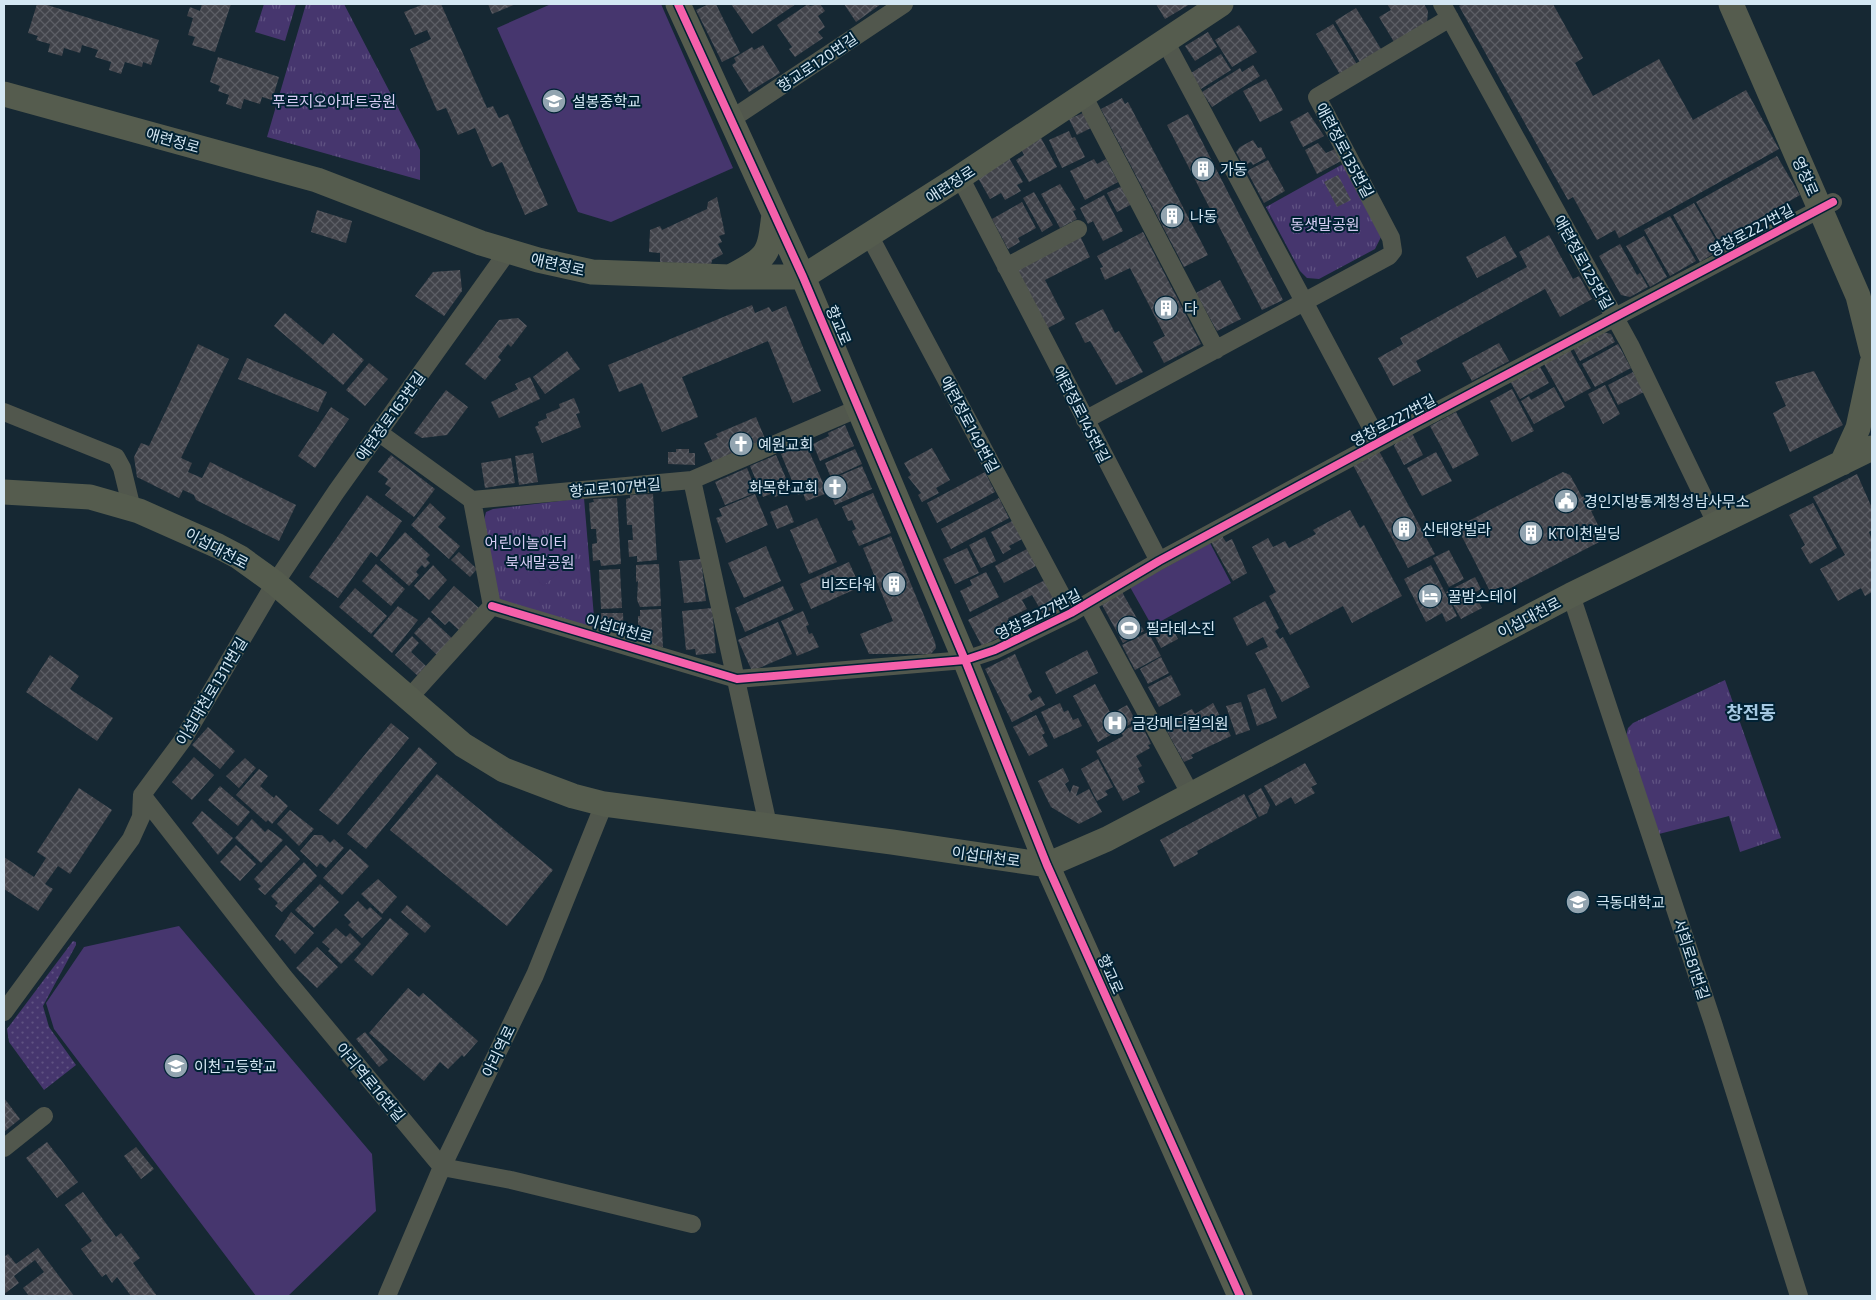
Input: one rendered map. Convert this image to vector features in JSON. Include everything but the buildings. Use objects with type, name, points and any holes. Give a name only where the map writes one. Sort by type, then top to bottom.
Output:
[{"type":"street","name":"향교로","points":[[678,4],[803,277],[966,660],[1047,865],[1240,1296]]},
{"type":"street","name":"애련정로","points":[[4,94],[317,180],[508,251],[592,272],[730,277],[803,277],[960,177],[1221,4]]},
{"type":"street","name":"영창로","points":[[1731,4],[1827,205],[1872,286]]},
{"type":"street","name":"영창로","points":[[1743,4],[1827,205],[1858,296],[1872,352]]},
{"type":"street","name":"향교로120번길","points":[[730,120],[898,6]]},
{"type":"street","name":"애련정로135번길","points":[[1085,420],[1385,260],[1392,251],[1391,238],[1317,97],[1446,11]]},
{"type":"street","name":"애련정로125번길","points":[[1446,11],[1615,318],[1665,415],[1717,525]]},
{"type":"street","points":[[1165,41],[1380,442]]},
{"type":"street","points":[[1083,95],[1216,350]]},
{"type":"street","name":"애련정로145번길","points":[[960,177],[1158,562]]},
{"type":"street","name":"영창로227번길","points":[[966,660],[995,650],[1071,613],[1158,562],[1380,442],[1827,205]]},
{"type":"street","points":[[730,277],[756,263],[766,253],[774,214]]},
{"type":"street","points":[[1006,267],[1078,229]]},
{"type":"street","name":"애련정로149번길","points":[[869,235],[1071,613]]},
{"type":"street","name":"애련정로163번길","points":[[275,583],[378,432],[508,251]]},
{"type":"street","points":[[1842,463],[1858,428],[1872,363]]},
{"type":"street","name":"향교로107번길","points":[[472,500],[692,480],[859,408]]},
{"type":"street","points":[[4,412],[116,457],[122,468],[132,509]]},
{"type":"street","points":[[378,432],[472,500],[492,606],[408,699]]},
{"type":"street","name":"이섭대천로","points":[[4,492],[90,497],[132,509],[239,557],[275,583],[462,745],[482,758],[540,785],[604,804],[711,820],[768,825],[1047,865],[1107,839],[1571,595],[1872,449]]},
{"type":"street","points":[[692,480],[768,825]]},
{"type":"street","name":"이섭대천로1311번길","points":[[142,795],[182,741],[275,583]]},
{"type":"street","name":"서희로81번길","points":[[1571,595],[1714,1023],[1799,1296]]},
{"type":"street","points":[[1088,604],[1191,795]]},
{"type":"street","name":"이섭대천로","points":[[492,606],[737,679]]},
{"type":"street","points":[[737,679],[966,660]]},
{"type":"street","points":[[4,1012],[131,839],[141,817],[142,795]]},
{"type":"street","name":"아리역로16번길","points":[[142,795],[284,977],[442,1167]]},
{"type":"street","name":"아리역로","points":[[387,1296],[442,1167],[535,975],[604,804]]},
{"type":"street","points":[[4,1148],[44,1116]]},
{"type":"street","points":[[442,1167],[511,1180],[692,1224]]},
{"type":"green space","points":[[264,4],[296,4],[285,41],[255,32]]},
{"type":"green space","name":"푸르지오아파트공원","points":[[306,4],[344,4],[420,150],[420,180],[267,137]]},
{"type":"green space","points":[[551,4],[661,4],[733,168],[611,222],[578,212],[497,28]]},
{"type":"green space","name":"동샛말공원","points":[[1343,164],[1381,237],[1375,249],[1319,279],[1307,278],[1300,271],[1266,207]]},
{"type":"green space","name":"북새말공원","points":[[584,498],[595,629],[496,603],[484,520],[486,512],[493,509]]},
{"type":"green space","points":[[1210,543],[1231,583],[1152,626],[1130,587]]},
{"type":"green space","points":[[555,551],[567,566],[543,586],[531,571]]},
{"type":"green space","points":[[1725,680],[1781,838],[1740,852],[1729,816],[1655,835],[1625,741],[1628,728],[1633,723]]},
{"type":"green space","points":[[179,926],[372,1154],[376,1211],[288,1296],[256,1296],[54,1029],[46,1003],[84,947]]},
{"type":"green space","points":[[73,941],[76,942],[76,945],[43,1006],[49,1027],[76,1065],[44,1090],[9,1042],[7,1029]]},
{"type":"cycle path","points":[[678,4],[803,277],[965,660],[1047,865],[1240,1296]]},
{"type":"cycle path","points":[[492,606],[737,679],[965,660],[995,650],[1071,613],[1159,561],[1411,425],[1833,202]]},
{"type":"place","name":"설봉중학교","points":[[554,101]]},
{"type":"place","name":"가동","points":[[1203,169]]},
{"type":"place","name":"나동","points":[[1172,216]]},
{"type":"place","name":"다","points":[[1166,308]]},
{"type":"place","name":"예원교회","points":[[741,444]]},
{"type":"place","name":"화목한교회","points":[[835,487]]},
{"type":"place","name":"경인지방통계청성남사무소","points":[[1566,501]]},
{"type":"place","name":"신태양빌라","points":[[1404,529]]},
{"type":"place","name":"KT이천빌딩","points":[[1531,533]]},
{"type":"place","name":"비즈타워","points":[[894,584]]},
{"type":"place","name":"꿀밤스테이","points":[[1430,596]]},
{"type":"place","name":"필라테스진","points":[[1129,628]]},
{"type":"place","name":"금강메디컬의원","points":[[1115,723]]},
{"type":"place","name":"극동대학교","points":[[1578,902]]},
{"type":"place","name":"이천고등학교","points":[[176,1066]]},
{"type":"district","name":"창전동","points":[[1751,712]]},
{"type":"park label","name":"어린이놀이터","points":[[526,542]]}]
